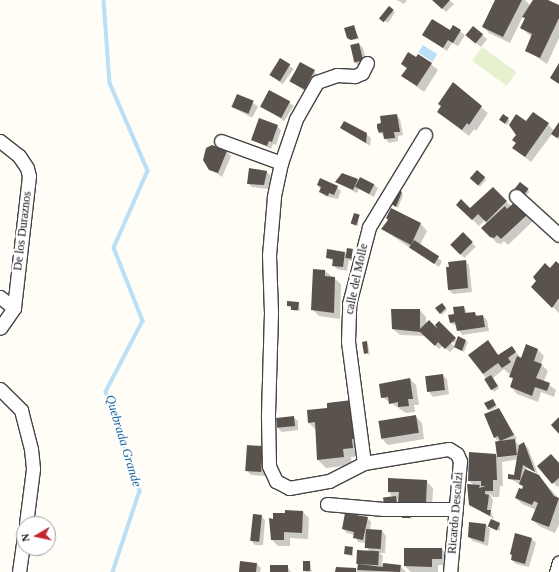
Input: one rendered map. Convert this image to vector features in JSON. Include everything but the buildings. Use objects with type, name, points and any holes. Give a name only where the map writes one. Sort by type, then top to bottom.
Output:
[{"type":"street","points":[[364,463],[329,482],[297,487],[283,486],[271,475],[268,454],[271,312],[269,255],[274,197],[281,163],[296,119],[317,82],[337,75],[355,76],[362,73],[368,63]]},
{"type":"street","name":"calle del Molle","points":[[364,463],[348,341],[349,304],[369,227],[425,134]]},
{"type":"street","name":"De los Duraznos","points":[[0,141],[19,156],[27,168],[29,176],[14,308],[0,328]]},
{"type":"street","points":[[221,141],[281,163]]},
{"type":"street","points":[[516,196],[559,235]]},
{"type":"street","points":[[0,297],[14,308]]},
{"type":"street","points":[[0,389],[21,410],[31,449],[33,469],[27,516]]},
{"type":"street","name":"Ricardo Descalzi","points":[[364,463],[449,449],[457,454],[460,461],[450,572]]},
{"type":"street","points":[[327,504],[384,509],[456,509]]},
{"type":"street","points":[[19,572],[21,556]]},
{"type":"street","points":[[556,572],[559,562]]},
{"type":"green space","points":[[482,47],[517,72],[507,86],[472,61]]},
{"type":"water","points":[[423,45],[437,54],[432,62],[418,53]]},
{"type":"waterway","name":"Quebrada Grande","points":[[104,0],[110,83],[148,171],[114,248],[143,321],[106,392],[140,491],[113,572]]}]
